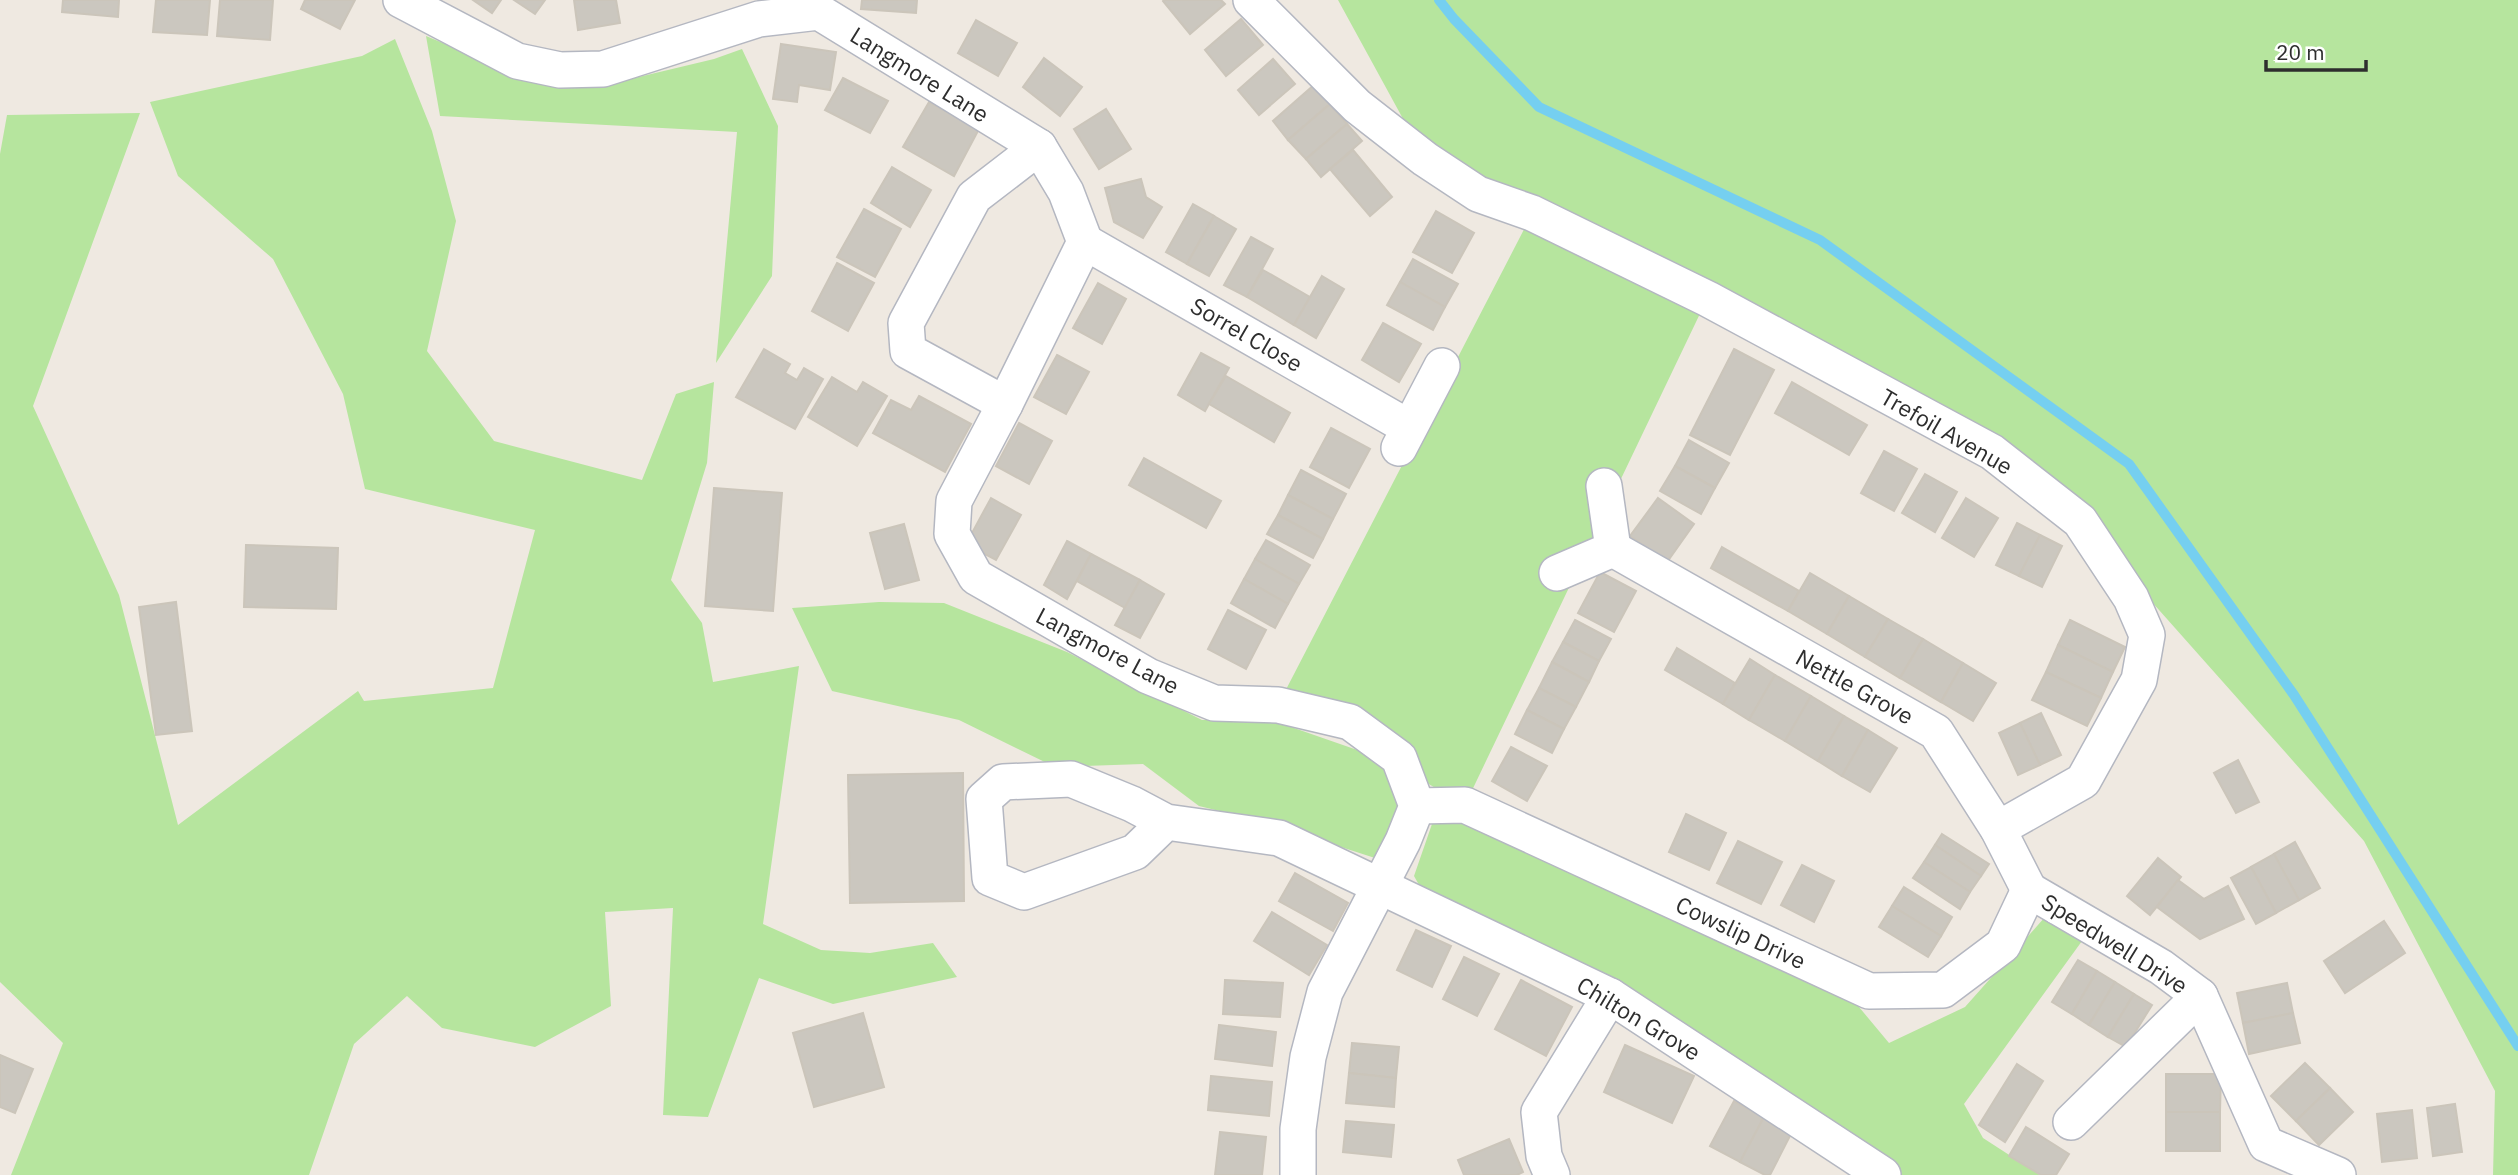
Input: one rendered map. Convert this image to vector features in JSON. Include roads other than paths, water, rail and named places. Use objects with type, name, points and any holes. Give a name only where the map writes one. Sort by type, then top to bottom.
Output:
[{"type":"street","name":"Trefoil Avenue","points":[[1251,0],[1357,106],[1425,159],[1478,194],[1532,213],[1708,299],[1992,452],[2080,521],[2131,598],[2147,635],[2139,680],[2083,781],[1998,829]]},
{"type":"street","name":"Langmore Lane","points":[[404,1],[517,61],[560,70],[603,69],[759,19],[820,6],[1040,147],[1066,192],[1085,242],[954,501],[952,534],[976,577],[1147,676],[1214,703],[1278,705],[1350,722],[1399,758],[1417,806]]},
{"type":"street","points":[[1005,404],[908,351],[906,323],[974,197],[1040,147]]},
{"type":"street","name":"Sorrel Close","points":[[1085,242],[1403,438],[1442,366]]},
{"type":"street","points":[[1557,573],[1613,549],[1604,486]]},
{"type":"street","name":"Nettle Grove","points":[[1613,549],[1936,732],[1998,829],[2029,890]]},
{"type":"street","name":"Chilton Grove","points":[[1166,822],[1135,852],[1024,892],[990,878],[984,799],[1003,782],[1071,779],[1132,804],[1166,822],[1279,838],[1610,996],[1883,1175]]},
{"type":"street","name":"Cowslip Drive","points":[[1417,806],[1465,805],[1869,991],[1943,990],[2003,945],[2029,890]]},
{"type":"street","points":[[1298,1175],[1298,1129],[1308,1057],[1325,992],[1381,885],[1417,806]]},
{"type":"street","name":"Speedwell Drive","points":[[2029,890],[2161,967],[2200,996],[2266,1144],[2338,1175]]},
{"type":"street","points":[[1552,1175],[1544,1156],[1539,1112],[1610,996]]},
{"type":"street","name":"Speedwell Drive","points":[[2071,1122],[2200,996]]},
{"type":"waterway","points":[[1439,0],[1539,107],[1820,240],[2129,464],[2294,695],[2518,1046]]}]
